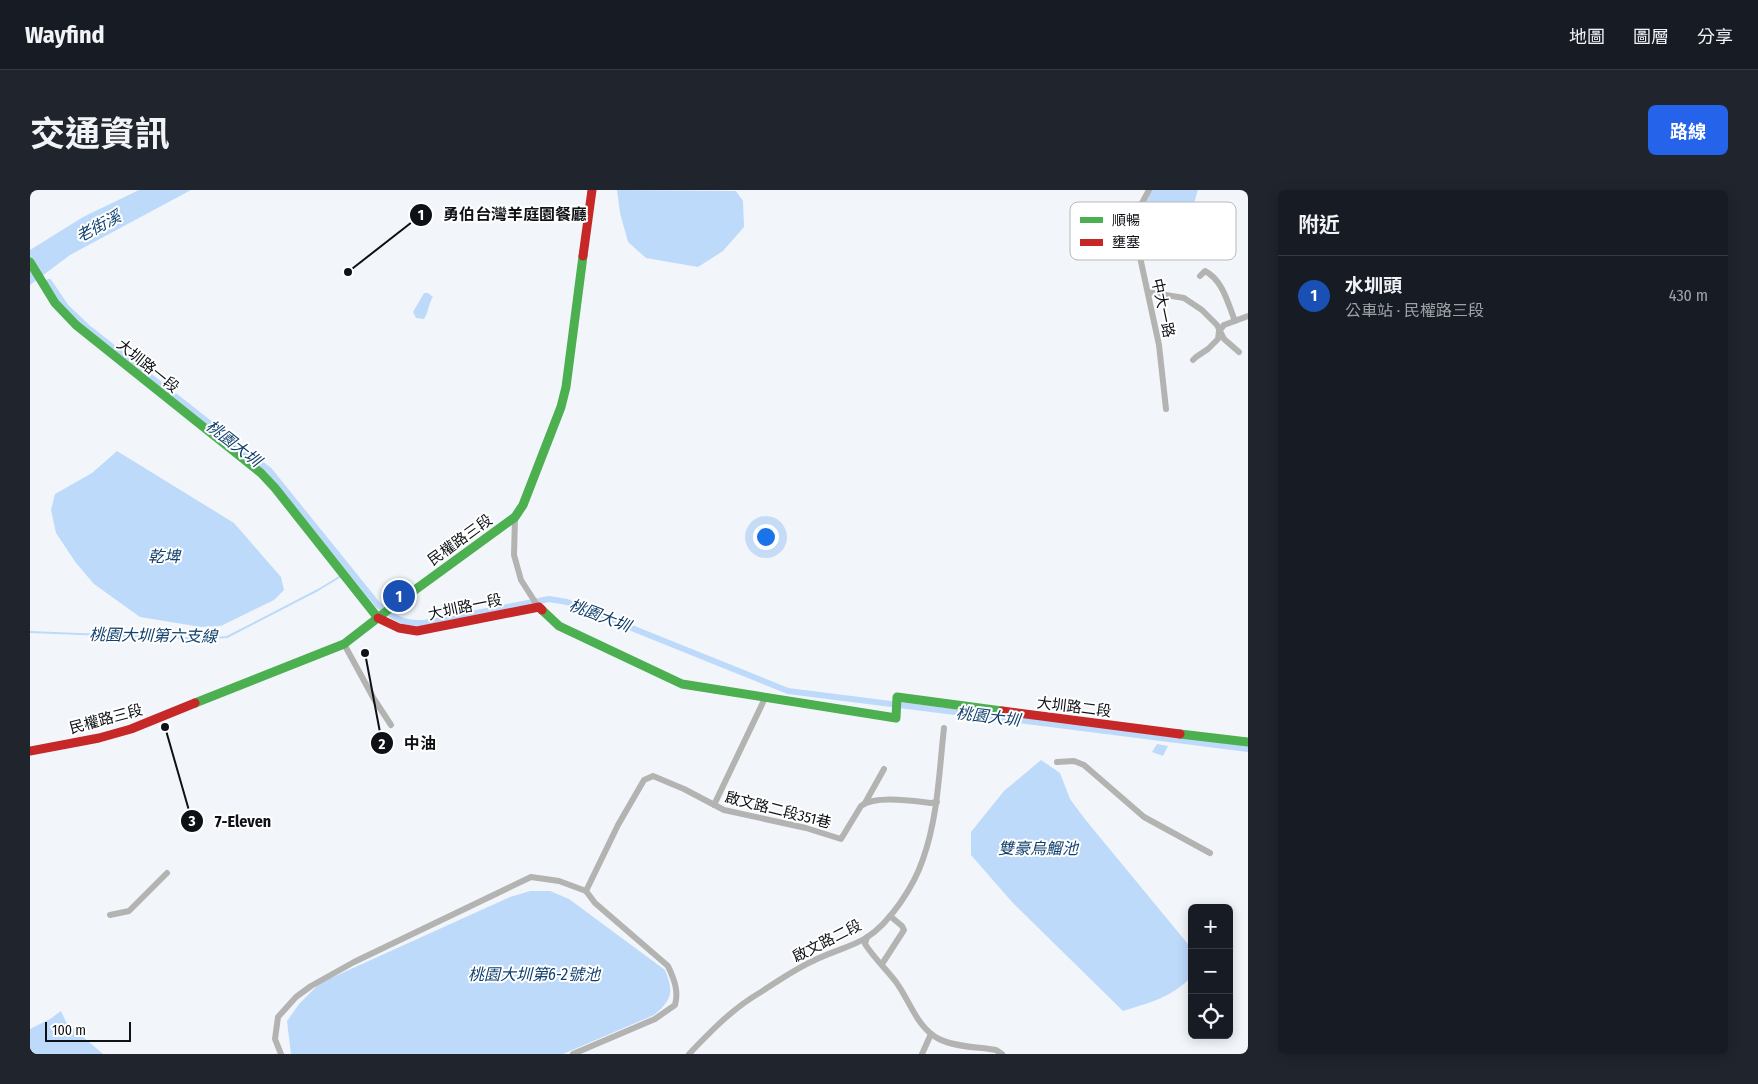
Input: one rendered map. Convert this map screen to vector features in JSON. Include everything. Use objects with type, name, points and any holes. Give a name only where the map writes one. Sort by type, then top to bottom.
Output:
[{"type":"street","name":"民權路三段","points":[[30,751],[99,738],[131,728],[344,644],[515,516],[523,505],[562,407],[592,190]]},
{"type":"street","name":"中大一路","points":[[1143,202],[1149,190]]},
{"type":"street","name":"中大一路","points":[[1140,260],[1159,345],[1166,408]]},
{"type":"street","name":"大圳路一段","points":[[30,262],[55,303],[76,326],[260,473],[275,488],[378,618],[399,628],[417,631],[536,603]]},
{"type":"street","points":[[1200,276],[1205,271],[1212,275],[1223,291],[1235,321]]},
{"type":"street","points":[[1148,292],[1184,298],[1202,310],[1217,326],[1224,339],[1239,352]]},
{"type":"street","points":[[1193,360],[1218,339],[1219,331],[1224,325],[1248,316]]},
{"type":"street","points":[[515,516],[514,555],[521,580],[536,603],[559,626],[682,684],[766,696],[714,805],[684,789],[653,776],[644,780],[618,825],[586,891]]},
{"type":"street","points":[[344,644],[374,699],[391,725]]},
{"type":"street","name":"大圳路二段","points":[[766,696],[896,718],[897,697],[1248,742]]},
{"type":"street","name":"啟文路二段","points":[[689,1054],[716,1025],[758,993],[813,961],[867,937],[890,916],[909,889],[923,861],[934,824],[944,728]]},
{"type":"street","points":[[1057,762],[1074,761],[1084,765],[1144,817],[1210,853]]},
{"type":"street","points":[[864,804],[884,769]]},
{"type":"street","points":[[864,804],[884,800],[937,802]]},
{"type":"street","name":"啟文路二段351巷","points":[[714,805],[716,808],[806,828],[841,839],[864,804]]},
{"type":"street","points":[[110,915],[129,911],[167,873]]},
{"type":"street","points":[[280,1054],[275,1039],[278,1017],[304,991],[354,962],[531,877],[559,880],[586,891],[595,903],[668,966],[675,980],[678,998],[675,1005],[655,1019],[573,1054]]},
{"type":"street","points":[[882,964],[904,930],[890,916]]},
{"type":"street","points":[[867,937],[865,944],[873,957],[882,964],[903,993],[913,1012],[930,1034],[949,1043],[996,1050],[1002,1054]]},
{"type":"street","points":[[922,1054],[930,1034]]},
{"type":"water","name":"老街溪","points":[[139,190],[191,190],[70,255],[30,285],[30,250],[83,217]]},
{"type":"water","points":[[617,190],[736,191],[743,201],[744,227],[723,251],[698,267],[646,258],[628,242],[620,213]]},
{"type":"water","points":[[1152,190],[1198,190],[1194,202],[1146,202]]},
{"type":"water","points":[[424,293],[428,293],[433,297],[424,319],[416,318],[413,312]]},
{"type":"water","name":"乾埤","points":[[117,451],[234,523],[281,577],[284,590],[274,600],[221,626],[201,627],[140,617],[94,584],[76,563],[56,533],[51,510],[55,494],[92,473]]},
{"type":"water","points":[[1157,744],[1168,746],[1163,756],[1152,752]]},
{"type":"water","name":"雙豪烏鰡池","points":[[1041,760],[1060,773],[1070,799],[1084,818],[1188,944],[1188,980],[1185,983],[1169,994],[1123,1011],[1012,902],[971,855],[971,832],[1004,791]]},
{"type":"water","name":"桃園大圳第6-2號池","points":[[530,891],[550,891],[569,899],[665,970],[670,984],[670,995],[665,1005],[654,1015],[563,1054],[291,1054],[287,1021],[299,1004],[320,983],[510,897]]},
{"type":"water","points":[[61,1011],[66,1022],[103,1054],[30,1054],[30,1029]]},
{"type":"waterway","name":"桃園大圳","points":[[49,282],[66,307],[87,327],[269,470],[378,605],[404,621],[424,623],[549,599],[567,602],[788,691],[1248,749]]},
{"type":"waterway","name":"桃園大圳第六支線","points":[[30,632],[204,639],[227,637],[341,576]]},
{"type":"traffic: fast","points":[[195,703],[344,644],[515,517],[523,505],[561,407],[566,387],[583,256]]},
{"type":"traffic: fast","points":[[30,262],[55,303],[76,325],[261,473],[378,618]]},
{"type":"traffic: fast","points":[[542,610],[559,626],[682,684],[896,718],[897,697],[1002,711]]},
{"type":"traffic: fast","points":[[1180,734],[1248,742]]},
{"type":"traffic: jam","points":[[583,256],[592,190]]},
{"type":"traffic: jam","points":[[378,618],[399,628],[417,631],[539,607],[542,610]]},
{"type":"traffic: jam","points":[[30,751],[99,738],[131,729],[195,703]]},
{"type":"traffic: jam","points":[[1002,711],[1180,734]]},
{"type":"place","name":"勇伯台灣羊庭園餐廳","points":[[348,272]]},
{"type":"place","name":"水圳頭","points":[[399,596]]},
{"type":"place","name":"中油","points":[[365,653]]},
{"type":"place","name":"7-Eleven","points":[[165,727]]}]
